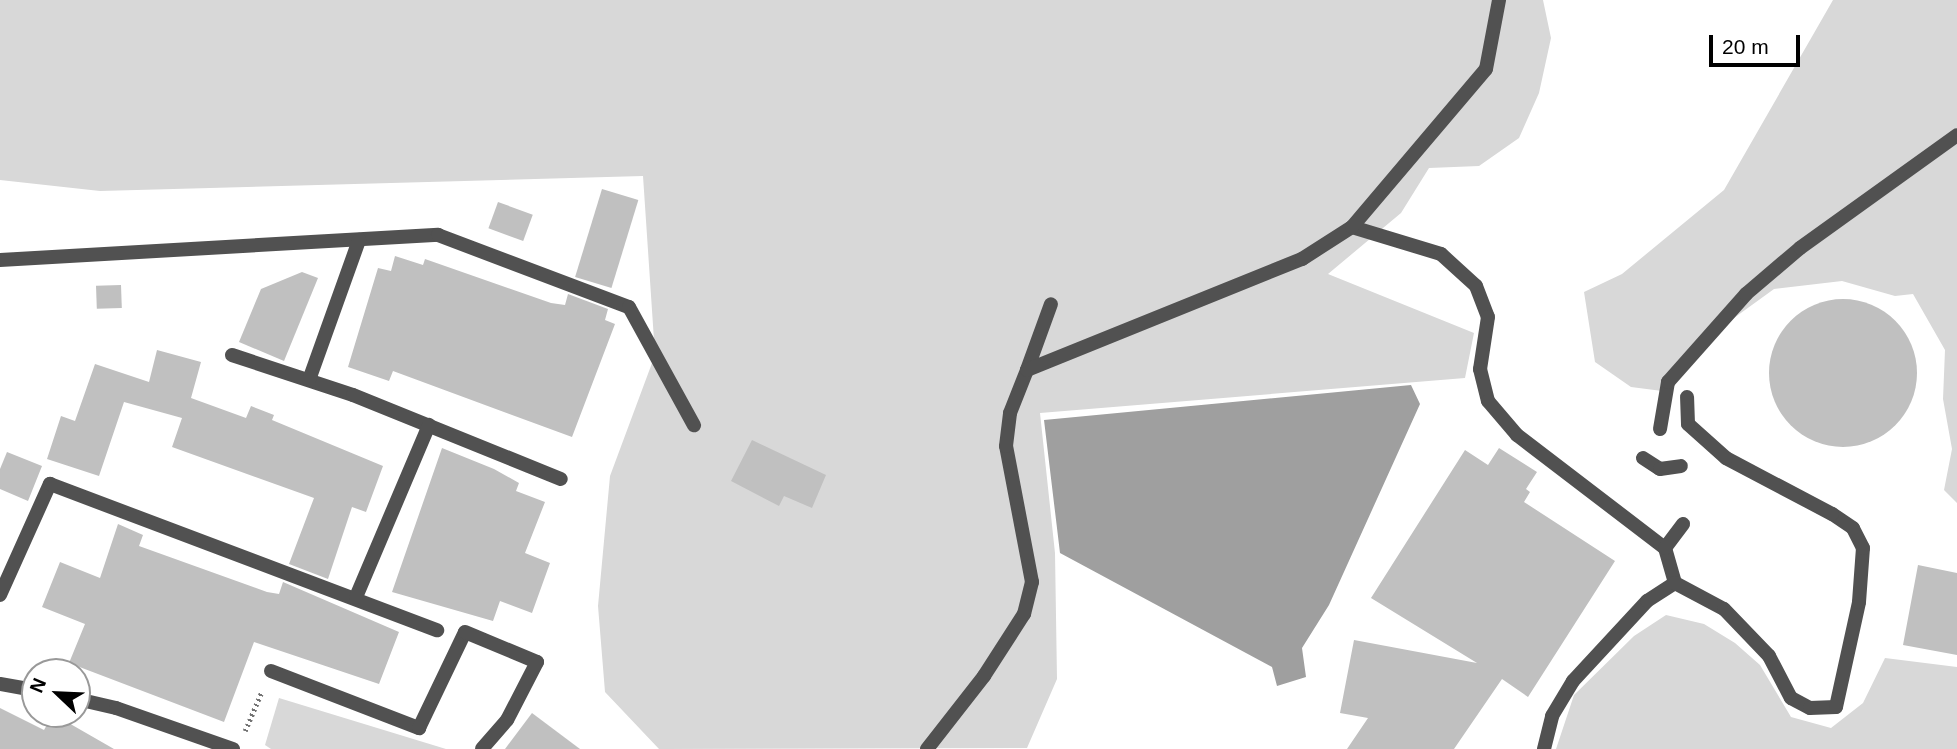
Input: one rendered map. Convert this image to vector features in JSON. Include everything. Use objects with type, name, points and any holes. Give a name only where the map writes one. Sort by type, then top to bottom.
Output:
[{"type":"street","points":[[1027,370],[1302,259],[1352,227],[1486,69],[1499,0]]},
{"type":"street","points":[[1660,429],[1668,382],[1746,294],[1800,248],[1957,135]]},
{"type":"street","points":[[1352,227],[1441,254],[1476,286],[1488,317],[1480,369],[1488,401],[1517,435],[1665,548],[1675,583],[1724,610],[1769,656],[1791,698],[1810,708],[1836,707],[1859,601],[1863,548],[1853,528],[1832,514],[1727,458],[1688,424],[1687,397]]},
{"type":"street","points":[[0,260],[438,235],[629,307],[694,425]]},
{"type":"street","points":[[309,380],[359,240]]},
{"type":"street","points":[[927,749],[984,676],[1024,614],[1032,582],[1006,446],[1010,413],[1051,304]]},
{"type":"street","points":[[232,355],[309,380],[429,425],[561,479]]},
{"type":"street","points":[[356,597],[429,425]]},
{"type":"street","points":[[1643,458],[1660,469],[1681,466]]},
{"type":"street","points":[[0,595],[50,484],[356,597],[437,630]]},
{"type":"street","points":[[1665,548],[1683,524]]},
{"type":"street","points":[[1544,749],[1552,716],[1573,681],[1647,601],[1675,583]]},
{"type":"street","points":[[271,671],[419,728],[465,632],[537,662],[507,720],[482,749]]},
{"type":"street","points":[[0,684],[21,688]]},
{"type":"street","points":[[91,702],[237,743]]},
{"type":"path","points":[[237,743],[271,671]]},
{"type":"shaded area","points":[[0,0],[1543,0],[1551,38],[1539,93],[1519,138],[1479,166],[1429,168],[1401,213],[1328,274],[1474,333],[1465,378],[1040,413],[1055,553],[1057,679],[1027,748],[659,749],[605,692],[598,606],[610,476],[655,355],[643,176],[100,191],[0,180]]},
{"type":"shaded area","points":[[1833,0],[1957,0],[1957,503],[1944,490],[1952,449],[1943,399],[1945,350],[1913,294],[1895,296],[1842,281],[1774,289],[1734,318],[1687,365],[1670,392],[1631,387],[1595,362],[1584,292],[1622,274],[1724,190]]},
{"type":"shaded area","points":[[1411,385],[1420,404],[1329,605],[1302,648],[1306,677],[1277,686],[1272,667],[1060,553],[1044,420]]},
{"type":"shaded area","points":[[1666,615],[1704,624],[1735,643],[1760,665],[1791,717],[1831,728],[1863,703],[1885,658],[1957,667],[1957,749],[1556,749],[1574,695],[1634,636]]},
{"type":"shaded area","points":[[279,698],[446,749],[271,749],[265,745]]},
{"type":"building","points":[[602,189],[638,200],[611,288],[575,277]]},
{"type":"building","points":[[498,202],[533,215],[523,241],[488,228]]},
{"type":"building","points":[[395,256],[423,265],[425,259],[551,303],[565,305],[568,294],[608,309],[605,320],[615,324],[572,437],[393,371],[389,381],[348,367],[378,268],[391,271]]},
{"type":"building","points":[[302,272],[318,278],[284,361],[239,342],[261,289]]},
{"type":"building","points":[[121,285],[122,308],[97,309],[96,286]]},
{"type":"building","points":[[1843,299],[1871,305],[1895,321],[1911,345],[1917,373],[1911,401],[1895,425],[1871,441],[1843,447],[1815,441],[1791,425],[1775,401],[1769,373],[1775,345],[1791,321],[1815,305]]},
{"type":"building","points":[[157,350],[201,362],[191,398],[246,418],[251,406],[274,415],[272,420],[383,466],[366,512],[352,507],[328,579],[289,564],[314,498],[172,447],[182,418],[124,402],[99,476],[47,459],[61,416],[75,421],[95,364],[149,382]]},
{"type":"building","points":[[752,440],[826,475],[812,508],[784,496],[779,506],[731,481]]},
{"type":"building","points":[[442,448],[494,469],[519,483],[516,491],[545,502],[525,553],[550,563],[532,613],[500,601],[493,621],[392,592]]},
{"type":"building","points":[[1499,448],[1537,472],[1526,489],[1530,492],[1524,502],[1615,561],[1528,697],[1502,679],[1454,749],[1347,749],[1368,718],[1340,713],[1354,640],[1477,663],[1371,598],[1465,450],[1488,465]]},
{"type":"building","points":[[7,452],[42,466],[28,501],[0,489],[0,469]]},
{"type":"building","points":[[118,524],[143,535],[139,546],[267,592],[279,594],[283,582],[399,632],[379,684],[254,642],[224,722],[91,671],[91,658],[71,658],[85,624],[42,607],[60,562],[100,578]]},
{"type":"building","points":[[1918,565],[1957,573],[1957,655],[1903,645]]},
{"type":"building","points":[[0,708],[21,718],[21,728],[77,728],[114,749],[0,749]]},
{"type":"building","points":[[532,713],[580,749],[505,749]]}]
